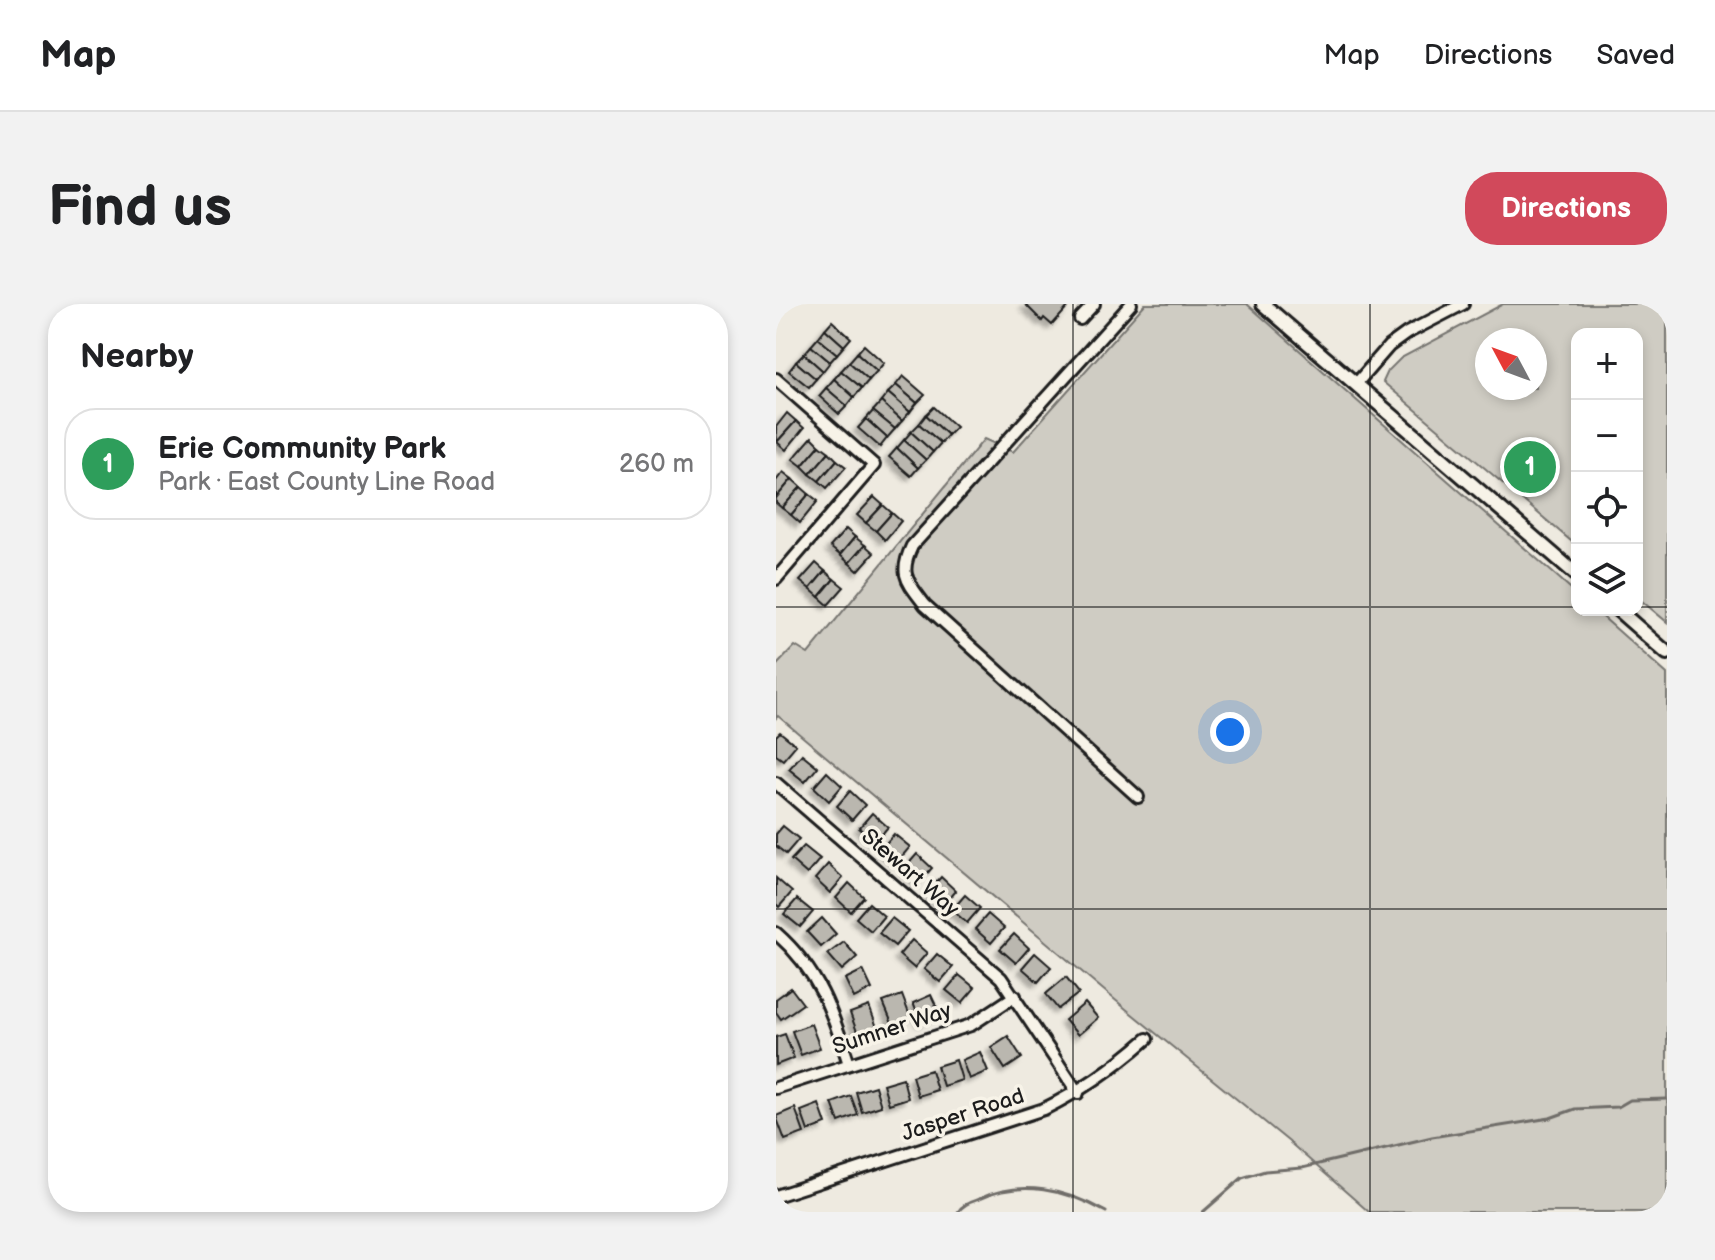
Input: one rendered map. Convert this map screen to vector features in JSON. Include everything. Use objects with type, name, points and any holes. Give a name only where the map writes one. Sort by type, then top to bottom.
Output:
[{"type":"main road","points":[[1263,304],[1571,570]]},
{"type":"main road","points":[[1625,616],[1667,653]]},
{"type":"street","points":[[1080,319],[1094,304]]},
{"type":"street","points":[[1131,304],[912,546],[904,561],[905,577],[925,605],[1138,797]]},
{"type":"street","points":[[1356,384],[1389,346],[1407,333],[1463,304]]},
{"type":"street","points":[[776,379],[874,465],[776,579]]},
{"type":"street","name":"Stewart Way","points":[[776,783],[1001,978],[1078,1093]]},
{"type":"street","points":[[776,933],[806,964],[822,988],[849,1064]]},
{"type":"street","name":"Sumner Way","points":[[776,1088],[971,1025],[1015,996]]},
{"type":"street","name":"Jasper Road","points":[[776,1196],[1018,1119],[1078,1093],[1147,1039]]},
{"type":"shaded area","points":[[1145,304],[1247,304],[1571,589],[1571,616],[1602,616],[1667,674],[1667,1212],[1369,1212],[778,716],[776,718],[776,666],[795,646],[808,654],[984,439],[1013,452]]},
{"type":"shaded area","points":[[1503,304],[1667,304],[1667,622],[1643,602],[1643,328],[1571,328],[1571,541],[1383,382],[1388,371],[1401,358]]},
{"type":"building","points":[[1025,304],[1069,306],[1052,325],[1044,318],[1042,321]]},
{"type":"building","points":[[832,321],[851,338],[844,346],[825,329]]},
{"type":"building","points":[[825,329],[844,346],[837,354],[818,338]]},
{"type":"building","points":[[818,338],[837,354],[830,362],[811,346]]},
{"type":"building","points":[[864,345],[884,363],[877,371],[857,353]]},
{"type":"building","points":[[811,346],[830,362],[823,371],[804,354]]},
{"type":"building","points":[[857,353],[877,371],[869,380],[849,362]]},
{"type":"building","points":[[804,354],[823,371],[816,379],[796,362]]},
{"type":"building","points":[[796,362],[816,379],[809,387],[789,371]]},
{"type":"building","points":[[849,362],[869,380],[862,388],[841,371]]},
{"type":"building","points":[[841,371],[862,388],[854,397],[834,379]]},
{"type":"building","points":[[903,376],[925,395],[917,403],[896,385]]},
{"type":"building","points":[[834,379],[854,397],[847,406],[826,388]]},
{"type":"building","points":[[896,385],[917,403],[910,412],[888,393]]},
{"type":"building","points":[[826,388],[847,406],[839,414],[819,396]]},
{"type":"building","points":[[888,393],[910,412],[902,421],[881,402]]},
{"type":"building","points":[[881,402],[902,421],[895,429],[873,411]]},
{"type":"building","points":[[934,407],[956,427],[948,435],[926,415]]},
{"type":"building","points":[[873,411],[895,429],[887,438],[866,419]]},
{"type":"building","points":[[787,413],[796,421],[777,442],[776,427]]},
{"type":"building","points":[[926,415],[948,435],[941,443],[919,424]]},
{"type":"building","points":[[866,419],[887,438],[880,447],[858,428]]},
{"type":"building","points":[[796,421],[804,428],[786,450],[777,442]]},
{"type":"building","points":[[919,424],[941,443],[933,452],[911,432]]},
{"type":"building","points":[[911,432],[933,452],[926,460],[904,440]]},
{"type":"building","points":[[812,437],[820,445],[802,466],[793,459]]},
{"type":"building","points":[[904,440],[926,460],[918,468],[897,448]]},
{"type":"building","points":[[820,445],[829,452],[810,474],[802,466]]},
{"type":"building","points":[[897,448],[918,468],[911,476],[889,457]]},
{"type":"building","points":[[829,452],[837,460],[819,481],[810,474]]},
{"type":"building","points":[[837,460],[846,467],[827,488],[819,481]]},
{"type":"building","points":[[783,472],[792,479],[776,498],[776,481]]},
{"type":"building","points":[[792,479],[801,487],[782,508],[776,503],[776,498]]},
{"type":"building","points":[[801,487],[809,494],[791,515],[782,508]]},
{"type":"building","points":[[809,494],[818,501],[800,523],[791,515]]},
{"type":"building","points":[[874,497],[883,505],[866,523],[857,515]]},
{"type":"building","points":[[883,505],[892,513],[876,531],[866,523]]},
{"type":"building","points":[[892,513],[901,521],[885,540],[876,531]]},
{"type":"building","points":[[846,529],[855,537],[840,555],[830,547]]},
{"type":"building","points":[[855,537],[865,545],[849,563],[840,555]]},
{"type":"building","points":[[865,545],[874,553],[858,571],[849,563]]},
{"type":"building","points":[[816,563],[825,571],[810,589],[800,581]]},
{"type":"building","points":[[825,571],[834,579],[819,597],[810,589]]},
{"type":"building","points":[[834,579],[844,587],[828,605],[819,597]]},
{"type":"building","points":[[780,732],[796,745],[783,760],[776,755],[776,736]]},
{"type":"building","points":[[802,754],[818,767],[805,782],[789,769]]},
{"type":"building","points":[[827,772],[842,786],[829,801],[814,787]]},
{"type":"building","points":[[850,791],[865,805],[852,820],[837,806]]},
{"type":"building","points":[[872,813],[888,827],[875,842],[859,828]]},
{"type":"building","points":[[783,826],[799,839],[786,854],[776,846],[776,834]]},
{"type":"building","points":[[894,834],[910,847],[897,862],[881,849]]},
{"type":"building","points":[[804,846],[820,859],[807,874],[791,860]]},
{"type":"building","points":[[917,854],[932,868],[919,883],[904,869]]},
{"type":"building","points":[[828,864],[843,878],[830,893],[815,879]]},
{"type":"building","points":[[941,877],[956,891],[943,906],[928,892]]},
{"type":"building","points":[[776,878],[792,892],[779,907],[776,904]]},
{"type":"building","points":[[849,883],[864,897],[851,912],[836,898]]},
{"type":"building","points":[[965,895],[980,908],[967,923],[952,910]]},
{"type":"building","points":[[797,899],[813,912],[800,927],[784,914]]},
{"type":"building","points":[[869,903],[884,916],[871,931],[856,918]]},
{"type":"building","points":[[988,914],[1004,928],[991,943],[975,929]]},
{"type":"building","points":[[822,918],[836,934],[821,947],[807,932]]},
{"type":"building","points":[[892,918],[908,931],[895,946],[879,933]]},
{"type":"building","points":[[1014,934],[1029,948],[1016,963],[1000,949]]},
{"type":"building","points":[[912,940],[927,953],[914,968],[899,955]]},
{"type":"building","points":[[844,942],[857,957],[842,970],[828,954]]},
{"type":"building","points":[[1035,953],[1051,967],[1038,982],[1022,968]]},
{"type":"building","points":[[937,954],[953,967],[940,982],[924,969]]},
{"type":"building","points":[[863,970],[872,989],[854,998],[845,979]]},
{"type":"building","points":[[959,975],[975,988],[962,1003],[946,990]]},
{"type":"building","points":[[1066,977],[1079,993],[1058,1009],[1046,994]]},
{"type":"building","points":[[791,988],[803,1004],[781,1019],[776,1012],[776,999]]},
{"type":"building","points":[[902,995],[911,1019],[893,1026],[883,1002]]},
{"type":"building","points":[[931,995],[940,1014],[921,1022],[913,1003]]},
{"type":"building","points":[[1085,1003],[1098,1018],[1078,1035],[1065,1020]]},
{"type":"building","points":[[869,1006],[878,1030],[859,1037],[850,1013]]},
{"type":"building","points":[[811,1024],[820,1048],[801,1055],[792,1031]]},
{"type":"building","points":[[785,1034],[794,1058],[776,1065],[776,1037]]},
{"type":"building","points":[[1008,1036],[1022,1058],[1005,1069],[991,1047]]},
{"type":"building","points":[[980,1052],[988,1071],[969,1079],[962,1060]]},
{"type":"building","points":[[956,1060],[962,1080],[943,1086],[937,1066]]},
{"type":"building","points":[[931,1070],[937,1090],[918,1096],[912,1076]]},
{"type":"building","points":[[903,1078],[908,1098],[889,1104],[883,1084]]},
{"type":"building","points":[[875,1086],[881,1106],[862,1112],[856,1092]]},
{"type":"building","points":[[851,1096],[858,1115],[839,1122],[832,1103]]},
{"type":"building","points":[[819,1104],[826,1124],[808,1131],[801,1111]]},
{"type":"building","points":[[795,1108],[804,1133],[785,1140],[776,1116]]},
{"type":"waterway","points":[[1203,1212],[1242,1178],[1265,1171],[1302,1168],[1432,1137],[1550,1118],[1575,1109],[1618,1107],[1630,1100],[1667,1099]]},
{"type":"waterway","points":[[958,1212],[967,1204],[995,1193],[1027,1189],[1060,1193],[1106,1212]]},
{"type":"place","name":"Erie Community Park","points":[[1530,467]]}]
